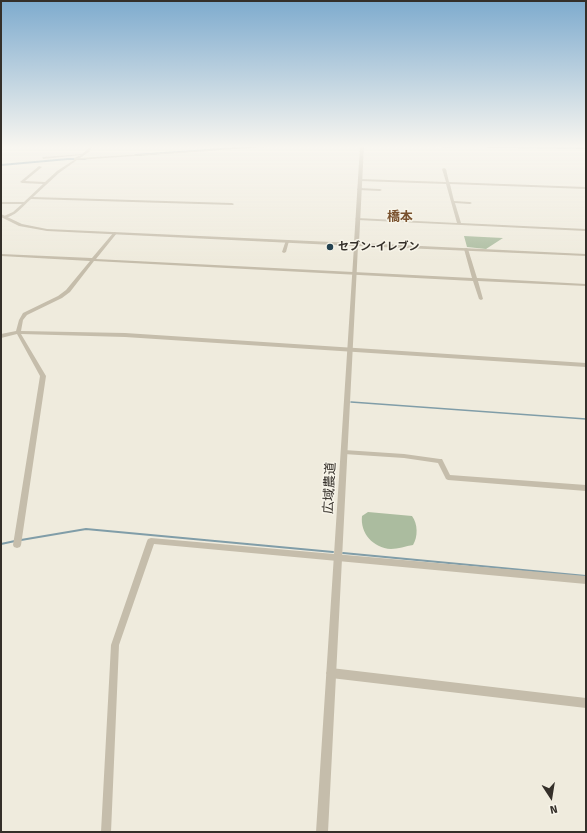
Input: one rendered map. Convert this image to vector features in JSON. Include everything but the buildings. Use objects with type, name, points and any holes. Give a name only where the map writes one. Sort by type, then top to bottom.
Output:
[{"type":"street","points":[[3,216],[14,213],[45,185]]},
{"type":"street","name":"広域農道","points":[[322,832],[353,273],[359,185]]},
{"type":"street","points":[[448,185],[459,224]]},
{"type":"street","points":[[478,185],[586,188]]},
{"type":"street","points":[[359,189],[380,190]]},
{"type":"street","points":[[30,198],[232,204]]},
{"type":"street","points":[[453,202],[470,203]]},
{"type":"street","points":[[1,203],[25,203]]},
{"type":"street","points":[[3,216],[21,225],[35,228],[586,255]]},
{"type":"street","points":[[357,219],[586,230]]},
{"type":"street","points":[[17,542],[43,376],[18,332],[21,320],[25,314],[65,294],[115,233]]},
{"type":"street","points":[[284,252],[287,241]]},
{"type":"street","points":[[466,249],[481,299]]},
{"type":"street","points":[[1,255],[586,286]]},
{"type":"street","points":[[1,336],[18,332],[125,335],[586,365]]},
{"type":"street","points":[[344,452],[404,456],[440,461],[448,477],[586,488]]},
{"type":"street","points":[[106,832],[115,644],[151,541],[586,580]]},
{"type":"street","points":[[331,673],[586,703]]},
{"type":"green space","points":[[464,236],[503,238],[486,249],[467,247]]},
{"type":"green space","points":[[368,512],[412,516],[417,530],[413,545],[391,549],[373,543],[366,534],[362,522],[362,516]]},
{"type":"waterway","points":[[351,402],[586,419]]},
{"type":"waterway","points":[[21,540],[86,529],[333,552]]},
{"type":"waterway","points":[[1,544],[15,541]]},
{"type":"waterway","points":[[343,553],[586,576]]},
{"type":"place","name":"セブン-イレブン","points":[[330,247]]},
{"type":"district","name":"橋本","points":[[400,217]]}]
